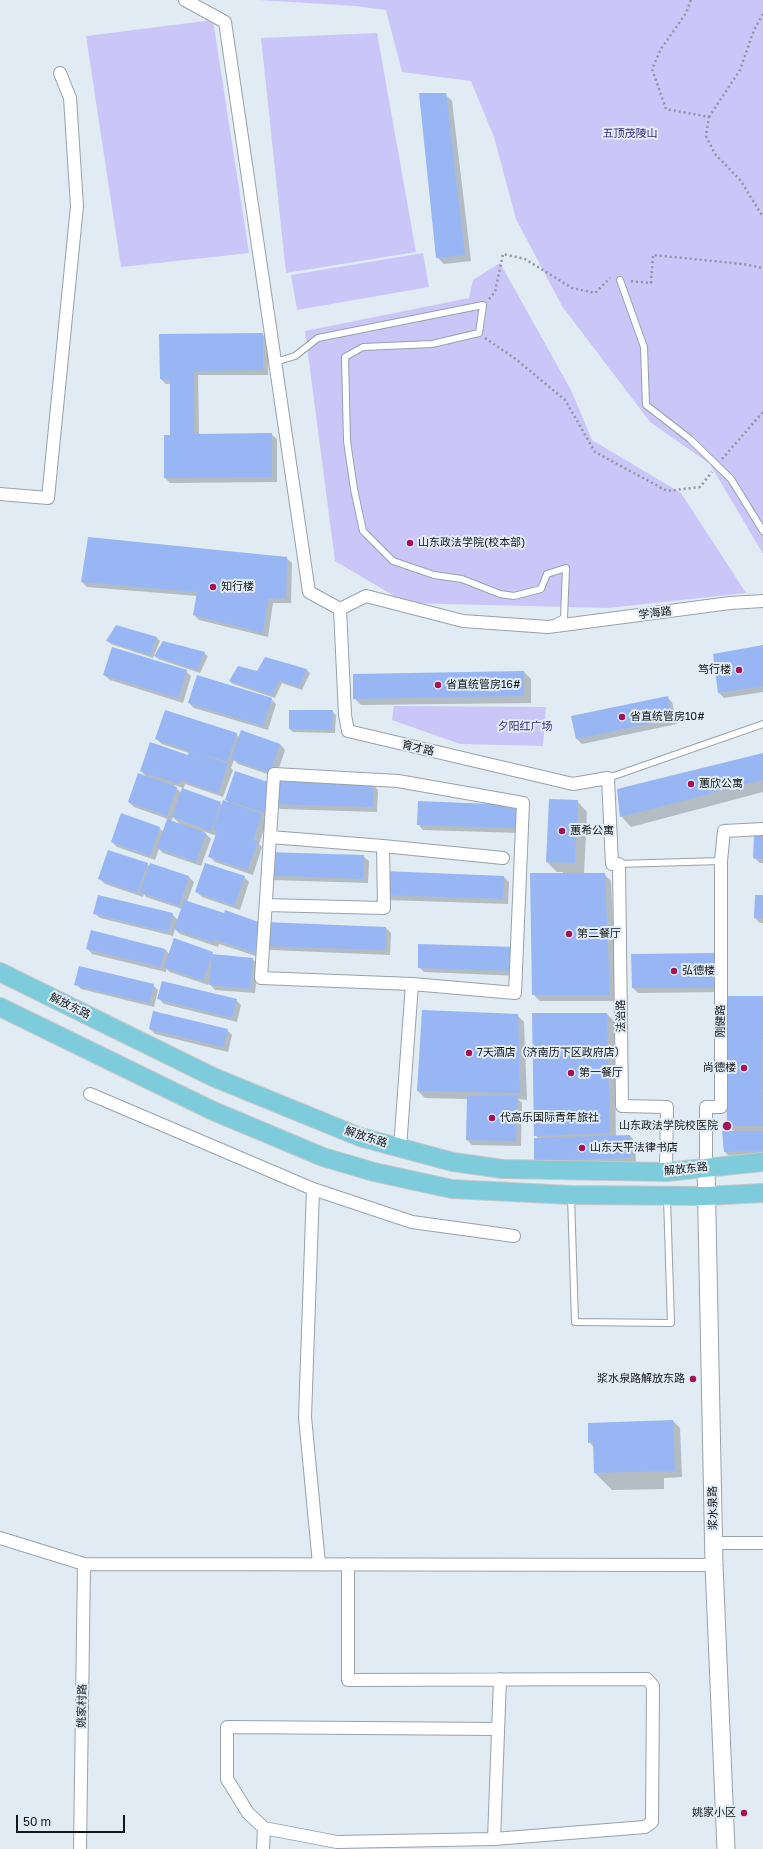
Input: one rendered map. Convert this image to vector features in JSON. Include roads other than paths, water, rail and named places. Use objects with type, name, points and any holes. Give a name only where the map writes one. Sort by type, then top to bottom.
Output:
[{"type":"main road","name":"解放东路","points":[[0,972],[213,1077],[360,1137],[453,1162],[503,1169],[666,1172],[763,1162]]},
{"type":"main road","points":[[0,1007],[211,1110],[323,1157],[374,1172],[452,1189],[571,1195],[706,1196],[763,1193]]},
{"type":"main road","name":"浆水泉路","points":[[706,1167],[714,1565],[726,1849]]},
{"type":"street","points":[[185,0],[225,22],[309,592],[340,609]]},
{"type":"street","points":[[0,494],[48,498],[77,206],[70,98],[60,73]]},
{"type":"street","name":"学海路","points":[[340,609],[366,596],[463,622],[548,626],[730,603],[763,601]]},
{"type":"street","name":"育才路","points":[[340,609],[345,715],[348,731],[573,784],[608,778]]},
{"type":"street","points":[[274,774],[398,781],[523,803],[515,993],[412,984],[261,978],[266,905],[274,774]]},
{"type":"street","points":[[608,778],[615,864]]},
{"type":"street","points":[[722,860],[724,831],[763,829]]},
{"type":"street","points":[[270,837],[503,858]]},
{"type":"street","points":[[266,905],[384,908],[383,846]]},
{"type":"street","name":"刚健路","points":[[706,1167],[706,1107],[722,1107],[722,860]]},
{"type":"street","name":"法治路","points":[[615,864],[622,1106],[667,1107],[666,1172]]},
{"type":"street","points":[[400,1148],[412,984]]},
{"type":"street","points":[[90,1094],[313,1189],[412,1222],[514,1236]]},
{"type":"street","points":[[313,1189],[305,1417],[319,1564]]},
{"type":"street","points":[[0,1538],[84,1564],[714,1565]]},
{"type":"street","points":[[714,1543],[763,1543]]},
{"type":"street","name":"姚家村路","points":[[80,1849],[84,1564]]},
{"type":"street","points":[[348,1564],[348,1680],[647,1678],[653,1686],[652,1822],[645,1827],[494,1839],[337,1842],[264,1828],[248,1813],[227,1779],[227,1727],[498,1729]]},
{"type":"street","points":[[494,1839],[500,1679]]},
{"type":"street","points":[[263,1849],[264,1828]]},
{"type":"lane","points":[[620,280],[644,347],[646,405],[690,439],[731,479],[763,531]]},
{"type":"lane","points":[[275,362],[295,356],[318,338],[483,305],[478,333],[432,344],[363,347],[345,357],[347,440],[354,489],[363,531],[393,561],[434,575],[462,579],[500,594],[514,596],[541,589],[547,574],[566,568],[564,618],[548,626]]},
{"type":"lane","name":"育才路","points":[[608,778],[763,724]]},
{"type":"lane","points":[[615,864],[722,860]]},
{"type":"lane","points":[[571,1195],[575,1322],[671,1323],[667,1196]]},
{"type":"place","name":"山东政法学院(校本部)","points":[[410,543]]},
{"type":"place","name":"知行楼","points":[[213,587]]},
{"type":"place","name":"笃行楼","points":[[739,670]]},
{"type":"place","name":"省直统管房16#","points":[[438,685]]},
{"type":"place","name":"省直统管房10#","points":[[622,717]]},
{"type":"place","name":"蕙欣公寓","points":[[691,784]]},
{"type":"place","name":"蕙希公寓","points":[[562,831]]},
{"type":"place","name":"第二餐厅","points":[[569,934]]},
{"type":"place","name":"弘德楼","points":[[674,971]]},
{"type":"place","name":"7天酒店（济南历下区政府店）","points":[[469,1053]]},
{"type":"place","name":"尚德楼","points":[[744,1068]]},
{"type":"place","name":"第一餐厅","points":[[571,1073]]},
{"type":"place","name":"代高乐国际青年旅社","points":[[492,1118]]},
{"type":"place","name":"山东政法学院校医院","points":[[727,1126]]},
{"type":"place","name":"山东天平法律书店","points":[[582,1148]]},
{"type":"place","name":"浆水泉路解放东路","points":[[693,1379]]},
{"type":"place","name":"姚家小区","points":[[744,1813]]},
{"type":"park label","name":"五顶茂陵山","points":[[630,134]]},
{"type":"park label","name":"夕阳红广场","points":[[525,727]]}]
